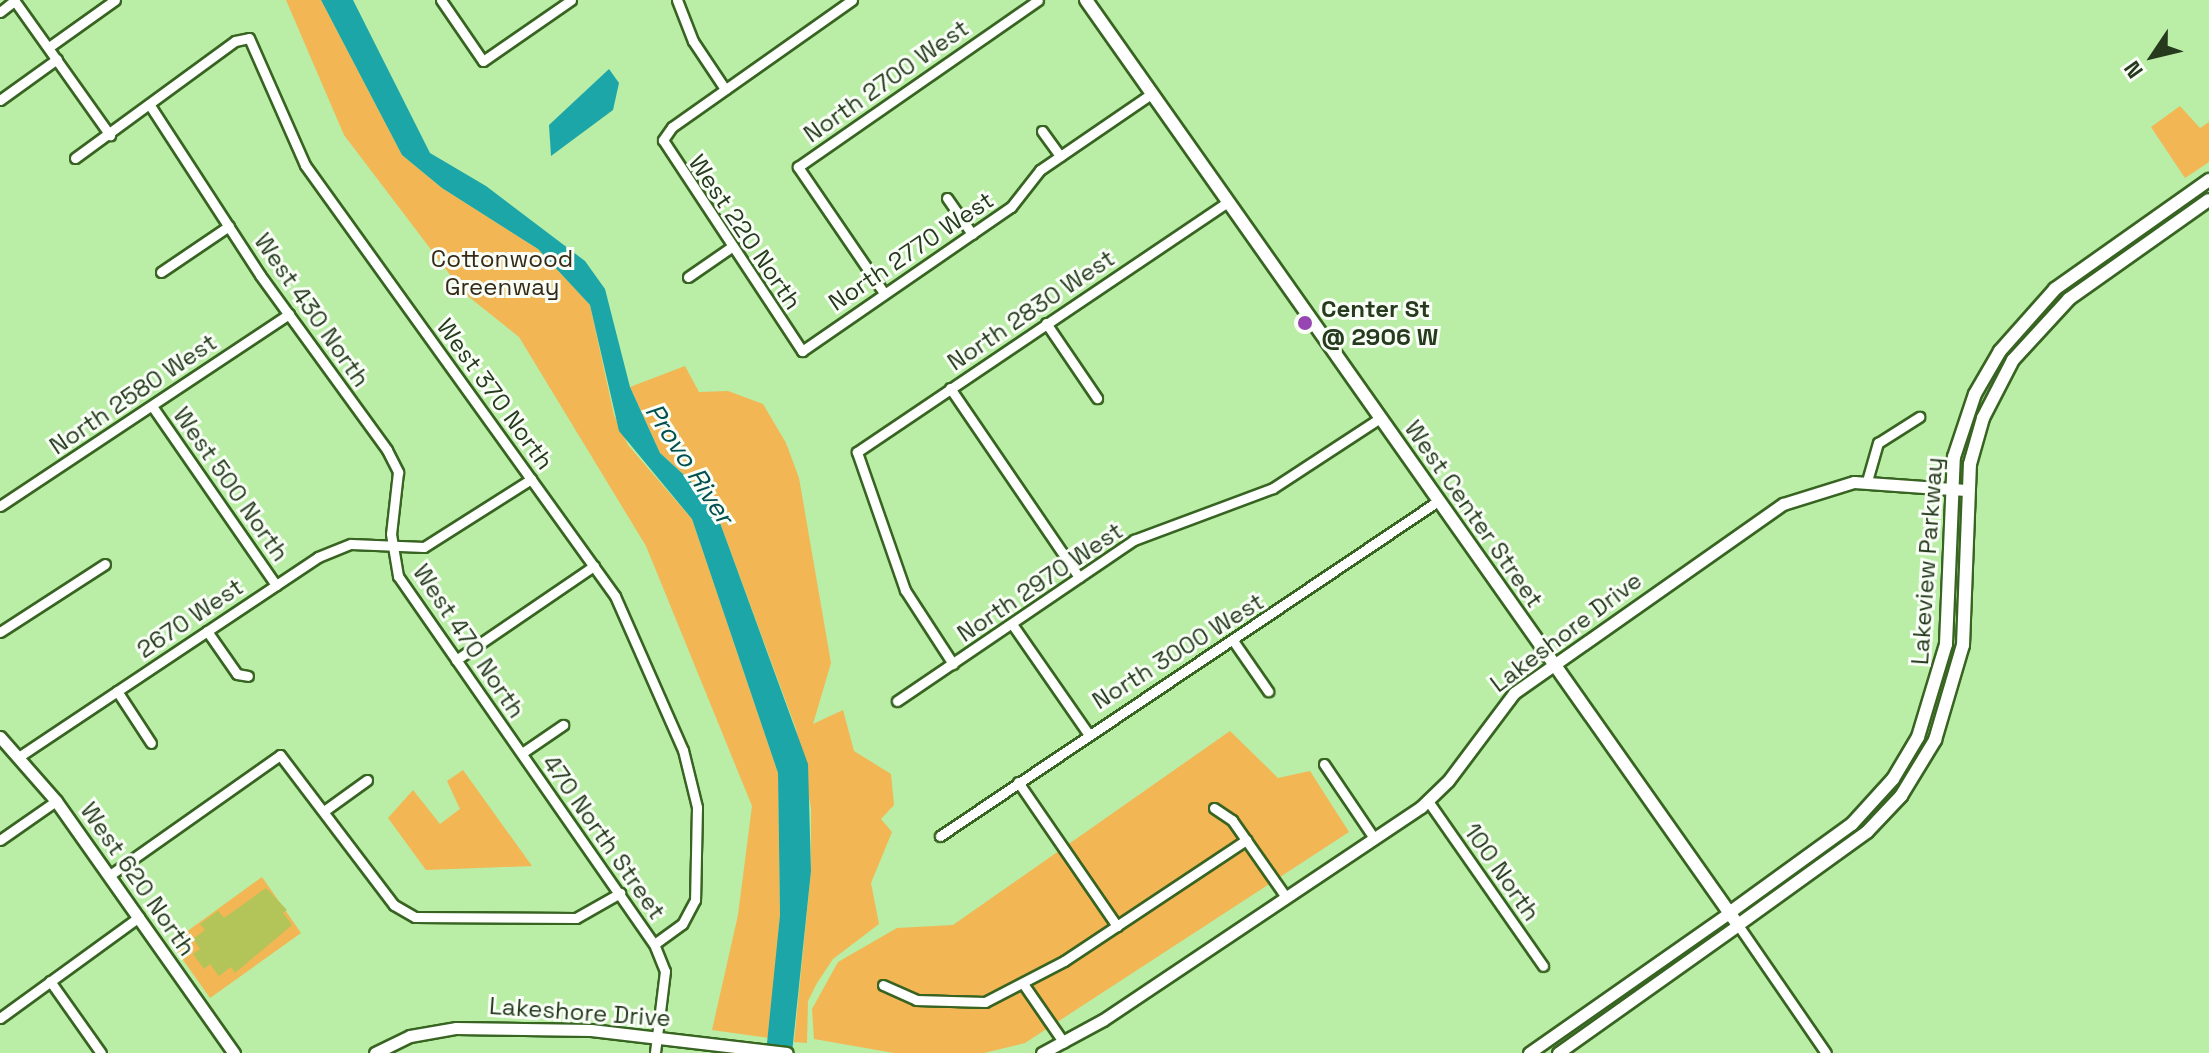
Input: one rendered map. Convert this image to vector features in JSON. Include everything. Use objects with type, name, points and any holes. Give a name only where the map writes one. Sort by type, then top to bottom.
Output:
[{"type":"main road","name":"West Center Street","points":[[1086,0],[1738,925]]},
{"type":"main road","name":"Lakeview Parkway","points":[[1729,913],[1852,824],[1914,745],[1936,692],[1946,644],[1949,489],[1969,409],[2015,331],[2068,279],[2209,180]]},
{"type":"main road","name":"Lakeview Parkway","points":[[1738,925],[1867,832],[1928,755],[1953,693],[1963,645],[1966,490],[1990,403],[2033,334],[2069,299],[2209,200]]},
{"type":"street","points":[[49,47],[115,0]]},
{"type":"street","points":[[441,0],[483,61],[571,0]]},
{"type":"street","points":[[677,0],[693,41],[725,89],[852,0]]},
{"type":"street","name":"North 2700 West","points":[[884,293],[798,167],[1038,0]]},
{"type":"street","points":[[0,12],[14,1],[110,135]]},
{"type":"street","name":"West 370 North","points":[[151,107],[235,41],[249,38],[305,165],[615,596],[693,777],[695,900],[682,924],[654,944]]},
{"type":"street","points":[[0,100],[57,59]]},
{"type":"street","name":"West 220 North","points":[[725,89],[667,133],[663,140],[673,162],[802,351]]},
{"type":"street","name":"North 2770 West","points":[[802,351],[1011,207],[1040,170],[1151,94]]},
{"type":"street","points":[[75,158],[151,107]]},
{"type":"street","name":"West 430 North","points":[[151,107],[398,472],[393,548]]},
{"type":"street","points":[[1042,131],[1060,156]]},
{"type":"street","points":[[947,198],[972,234]]},
{"type":"street","name":"North 2830 West","points":[[953,664],[905,590],[857,452],[1228,202]]},
{"type":"street","points":[[161,272],[229,226]]},
{"type":"street","points":[[688,277],[730,248]]},
{"type":"street","name":"North 2580 West","points":[[0,506],[289,314]]},
{"type":"street","points":[[1046,323],[1097,398]]},
{"type":"street","points":[[950,388],[1079,577]]},
{"type":"street","name":"West 500 North","points":[[152,406],[276,585]]},
{"type":"street","points":[[1867,481],[1878,443],[1919,417]]},
{"type":"street","name":"North 2970 West","points":[[897,701],[1134,540],[1291,479],[1380,418]]},
{"type":"street","name":"2670 West","points":[[20,756],[276,585],[351,544],[393,548],[441,540],[531,479]]},
{"type":"street","name":"Lakeshore Drive","points":[[1042,1053],[1064,1043],[1428,801],[1497,709],[1553,664],[1783,504],[1826,486],[1867,481],[1966,490]]},
{"type":"street","name":"North 3000 West","points":[[940,836],[1087,732],[1234,642],[1438,501]]},
{"type":"street","name":"West 470 North","points":[[393,548],[398,576],[522,753]]},
{"type":"street","points":[[0,632],[105,564]]},
{"type":"street","points":[[456,660],[594,566]]},
{"type":"street","points":[[1012,624],[1087,732]]},
{"type":"street","points":[[207,631],[237,674],[248,676]]},
{"type":"street","points":[[1234,642],[1268,691]]},
{"type":"street","points":[[117,691],[151,743]]},
{"type":"street","points":[[522,753],[563,725]]},
{"type":"street","name":"West 620 North","points":[[0,737],[20,756],[56,801],[234,1053]]},
{"type":"street","name":"470 North Street","points":[[522,753],[654,944]]},
{"type":"street","points":[[110,875],[280,755],[394,905],[415,917],[576,918],[620,893]]},
{"type":"street","points":[[1324,764],[1374,838]]},
{"type":"street","points":[[324,811],[367,780]]},
{"type":"street","points":[[1018,782],[1117,926]]},
{"type":"street","points":[[0,840],[56,801]]},
{"type":"street","name":"100 North","points":[[1428,801],[1543,966]]},
{"type":"street","points":[[1214,808],[1246,840],[1286,897]]},
{"type":"street","points":[[883,985],[916,1000],[985,1002],[1024,985],[1246,840]]},
{"type":"street","name":"Lakeview Parkway","points":[[1529,1053],[1729,913]]},
{"type":"street","points":[[0,1018],[139,917]]},
{"type":"street","name":"Lakeview Parkway","points":[[1558,1053],[1738,925]]},
{"type":"street","name":"West Center Street","points":[[1738,925],[1826,1053]]},
{"type":"street","points":[[654,944],[665,971],[655,1053]]},
{"type":"street","points":[[50,981],[101,1053]]},
{"type":"street","points":[[1024,985],[1064,1043]]},
{"type":"street","name":"Lakeshore Drive","points":[[375,1053],[410,1036],[456,1028],[655,1038],[787,1053]]},
{"type":"green space","name":"Cottonwood Greenway","points":[[286,0],[321,0],[402,155],[442,188],[538,249],[590,305],[614,415],[628,445],[692,519],[778,773],[780,915],[769,1038],[712,1030],[738,915],[752,806],[646,546],[519,337],[464,293],[344,135]]},
{"type":"green space","points":[[2180,106],[2200,128],[2209,122],[2209,162],[2185,178],[2151,127]]},
{"type":"green space","points":[[685,366],[699,392],[728,391],[763,404],[786,443],[799,478],[831,663],[813,724],[843,710],[854,751],[891,774],[894,805],[881,819],[892,832],[871,883],[879,924],[833,959],[817,983],[808,1001],[807,1043],[794,1042],[811,871],[811,808],[796,729],[719,520],[706,495],[660,453],[630,387]]},
{"type":"green space","points":[[1230,731],[1278,778],[1310,771],[1349,832],[1025,1043],[984,1053],[894,1053],[814,1039],[812,1009],[838,962],[897,928],[953,925]]},
{"type":"green space","points":[[463,770],[532,866],[426,870],[388,818],[413,790],[440,824],[460,809],[447,781]]},
{"type":"green space","points":[[262,877],[301,933],[210,998],[171,943]]},
{"type":"water","points":[[321,0],[353,0],[430,153],[486,186],[585,261],[605,289],[630,387],[660,453],[706,495],[719,520],[808,764],[811,871],[792,1053],[766,1053],[780,915],[778,773],[692,519],[619,431],[590,305],[538,249],[442,188],[402,155]]},
{"type":"water","points":[[609,69],[619,83],[613,110],[551,156],[549,125]]},
{"type":"building","points":[[266,888],[287,910],[283,913],[292,925],[235,973],[231,967],[219,976],[210,964],[204,969],[193,954],[200,949],[193,939],[205,930],[200,924],[218,911],[224,918]]},
{"type":"place","name":"Center St @ 2906 W","points":[[1305,323]]},
{"type":"water label","name":"Provo River","points":[[689,464]]}]
